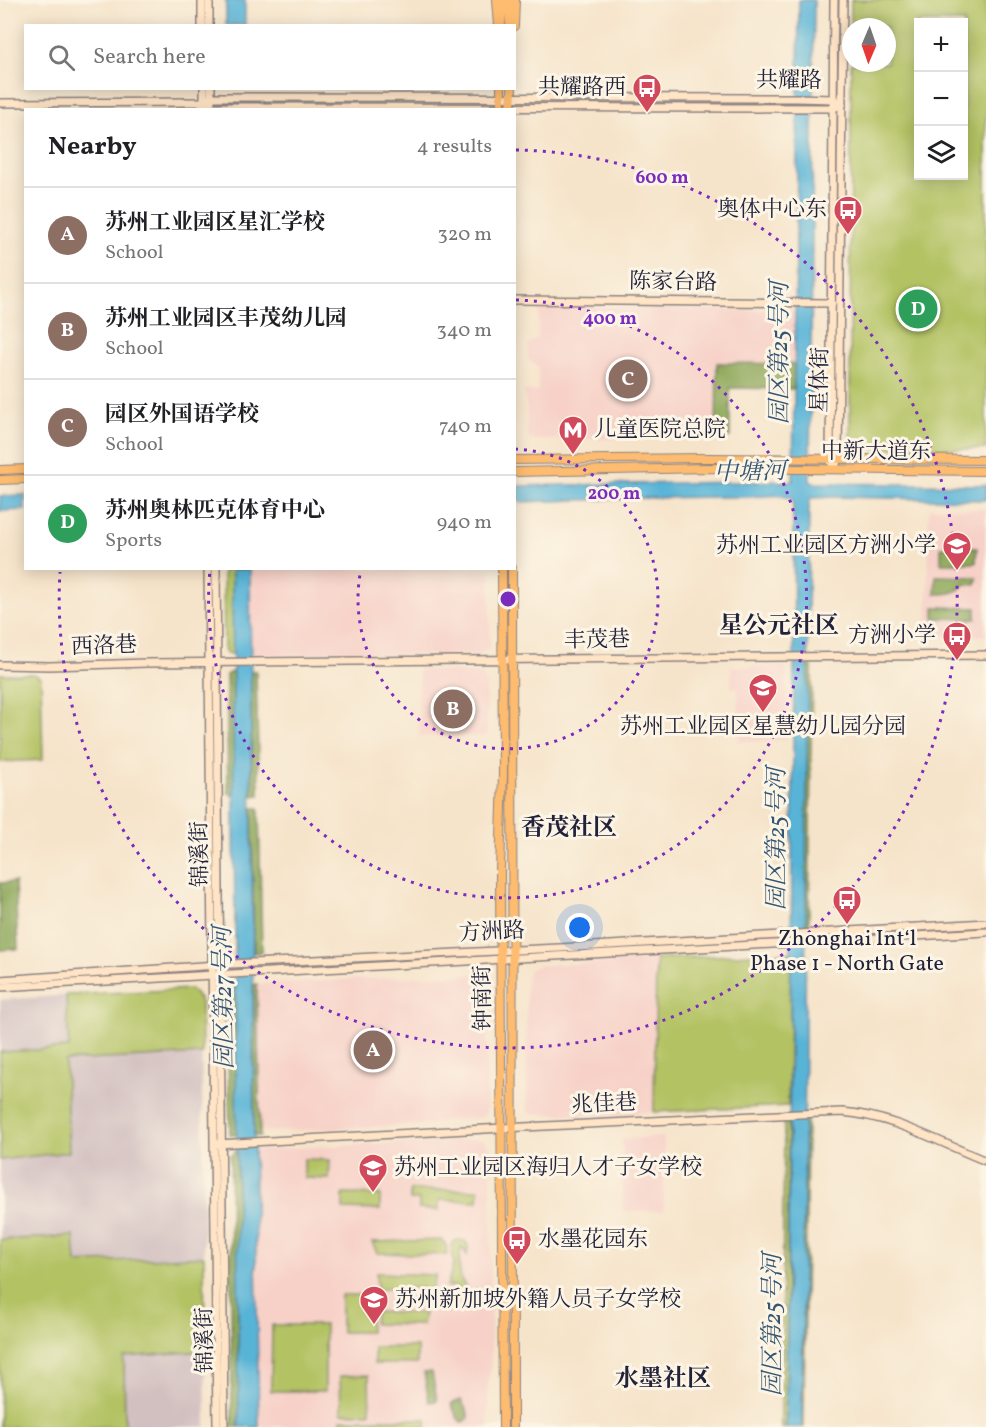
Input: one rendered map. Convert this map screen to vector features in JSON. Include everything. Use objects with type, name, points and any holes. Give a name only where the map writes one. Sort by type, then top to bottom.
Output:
[{"type":"main road","points":[[497,0],[496,15],[499,24]]},
{"type":"main road","points":[[500,24],[503,0]]},
{"type":"main road","points":[[509,0],[512,24]]},
{"type":"main road","points":[[512,24],[514,0]]},
{"type":"main road","points":[[501,90],[501,108]]},
{"type":"main road","points":[[512,93],[512,108]]},
{"type":"main road","name":"中新大道东","points":[[516,460],[986,460]]},
{"type":"main road","name":"中新大道东","points":[[516,472],[675,468],[986,471]]},
{"type":"main road","points":[[0,470],[24,469]]},
{"type":"main road","points":[[0,480],[24,479]]},
{"type":"main road","name":"钟南街","points":[[502,570],[503,1427]]},
{"type":"main road","name":"钟南街","points":[[512,570],[513,1427]]},
{"type":"street","points":[[202,0],[202,24]]},
{"type":"street","points":[[209,0],[209,24]]},
{"type":"street","name":"星体街","points":[[834,0],[832,303],[834,469]]},
{"type":"street","name":"星体街","points":[[834,459],[843,0]]},
{"type":"street","points":[[0,103],[208,107],[204,90]]},
{"type":"street","name":"共耀路","points":[[211,93],[226,97],[501,98],[512,93],[833,99],[842,104],[833,108],[208,107],[211,93]]},
{"type":"street","name":"陈家台路","points":[[516,300],[832,303]]},
{"type":"street","name":"锦溪街","points":[[208,570],[213,663]]},
{"type":"street","name":"锦溪街","points":[[216,570],[213,663],[218,1144],[224,1427]]},
{"type":"street","name":"丰茂巷","points":[[213,663],[986,655]]},
{"type":"street","name":"西洛巷","points":[[0,665],[213,663]]},
{"type":"street","name":"方洲路","points":[[0,980],[231,964],[513,954],[791,938],[986,923]]},
{"type":"street","name":"方洲路","points":[[805,937],[986,932]]},
{"type":"street","name":"方洲路","points":[[0,987],[255,973],[501,954]]},
{"type":"street","name":"兆佳巷","points":[[218,1144],[513,1127],[842,1112],[876,1116],[908,1127],[986,1161]]},
{"type":"street","name":"锦溪街","points":[[217,1427],[218,1144]]},
{"type":"shaded area","points":[[539,305],[794,311],[794,364],[717,363],[716,437],[530,440],[527,434],[524,391],[538,391],[538,366],[528,360],[528,344],[538,338]]},
{"type":"shaded area","name":"苏州工业园区方洲小学","points":[[929,508],[986,509],[986,636],[927,635]]},
{"type":"shaded area","points":[[250,570],[490,570],[490,647],[479,655],[251,654]]},
{"type":"shaded area","name":"苏州工业园区星慧幼儿园分园","points":[[787,666],[787,740],[739,742],[738,688],[731,688],[731,667]]},
{"type":"shaded area","points":[[419,670],[481,673],[486,682],[487,736],[419,736]]},
{"type":"shaded area","points":[[656,959],[654,1112],[607,1115],[530,1114],[527,1107],[526,978],[529,970],[538,966]]},
{"type":"shaded area","points":[[478,974],[483,976],[487,982],[487,1109],[481,1118],[448,1120],[433,1124],[259,1132],[257,984]]},
{"type":"shaded area","points":[[118,992],[134,994],[192,992],[201,999],[206,1427],[0,1427],[0,1000]]},
{"type":"shaded area","points":[[664,1137],[667,1174],[664,1174],[664,1211],[623,1211],[622,1139]]},
{"type":"shaded area","name":"苏州新加坡外籍人员子女学校","points":[[479,1139],[487,1143],[491,1150],[491,1364],[488,1383],[488,1427],[259,1427],[254,1150]]},
{"type":"green space","points":[[851,0],[986,0],[986,449],[855,448],[850,443],[851,72],[896,72],[896,18],[851,18]]},
{"type":"green space","points":[[623,360],[634,360],[634,381],[623,381]]},
{"type":"green space","points":[[717,363],[794,364],[794,389],[730,388],[730,437],[716,437]]},
{"type":"green space","points":[[941,547],[977,548],[976,563],[941,563]]},
{"type":"green space","points":[[223,570],[232,570],[233,654],[226,653]]},
{"type":"green space","points":[[936,576],[977,577],[976,585],[964,584],[955,592],[935,594]]},
{"type":"green space","points":[[934,607],[976,608],[976,619],[934,618]]},
{"type":"green space","points":[[808,666],[812,666],[809,924],[805,924]]},
{"type":"green space","points":[[233,671],[234,797],[228,792],[226,675]]},
{"type":"green space","points":[[251,671],[256,671],[259,795],[252,796]]},
{"type":"green space","points":[[0,674],[34,674],[41,678],[43,760],[0,762]]},
{"type":"green space","points":[[252,808],[259,808],[262,952],[254,953]]},
{"type":"green space","points":[[15,882],[18,949],[0,950],[0,883]]},
{"type":"green space","points":[[791,952],[788,1106],[654,1112],[656,959]]},
{"type":"green space","points":[[234,984],[237,1135],[230,1135],[228,1062],[230,988]]},
{"type":"green space","points":[[254,984],[257,984],[260,1136],[254,1136]]},
{"type":"green space","points":[[191,989],[201,1002],[202,1054],[65,1061],[69,1152],[0,1160],[0,1052],[69,1048],[66,995]]},
{"type":"green space","points":[[804,1121],[807,1121],[804,1427],[802,1427]]},
{"type":"green space","points":[[784,1122],[788,1122],[786,1427],[781,1427]]},
{"type":"green space","points":[[237,1150],[239,1427],[232,1427],[230,1156]]},
{"type":"green space","points":[[304,1159],[330,1160],[329,1179],[304,1178]]},
{"type":"green space","points":[[410,1190],[479,1190],[478,1201],[439,1200],[439,1210],[419,1209],[419,1200],[410,1200]]},
{"type":"green space","points":[[343,1194],[380,1195],[380,1210],[343,1209]]},
{"type":"green space","points":[[74,1236],[76,1263],[204,1256],[205,1351],[124,1357],[125,1427],[0,1427],[0,1240]]},
{"type":"green space","points":[[442,1240],[446,1245],[447,1255],[377,1253],[372,1242]]},
{"type":"green space","points":[[454,1241],[465,1241],[468,1246],[467,1255],[461,1247],[459,1263],[465,1291],[457,1290],[458,1288],[451,1285],[450,1288],[447,1286],[454,1263],[451,1245]]},
{"type":"green space","points":[[376,1273],[436,1275],[429,1294],[424,1295],[423,1288],[377,1289]]},
{"type":"green space","points":[[341,1295],[370,1295],[370,1332],[341,1332]]},
{"type":"green space","points":[[375,1312],[424,1313],[422,1325],[374,1324]]},
{"type":"green space","points":[[272,1325],[325,1325],[325,1391],[271,1391]]},
{"type":"green space","points":[[374,1347],[417,1347],[417,1364],[374,1364]]},
{"type":"green space","points":[[432,1372],[437,1401],[429,1402],[424,1373]]},
{"type":"green space","points":[[369,1375],[370,1413],[341,1413],[340,1376]]},
{"type":"green space","points":[[461,1400],[468,1413],[468,1419],[462,1422],[458,1419],[451,1404]]},
{"type":"green space","points":[[341,1419],[426,1419],[426,1427],[341,1427]]},
{"type":"water","points":[[226,0],[245,0],[245,24],[226,24]]},
{"type":"water","points":[[799,0],[814,0],[810,481],[813,483],[986,485],[986,500],[834,497],[809,500],[802,1427],[786,1427],[794,666],[793,500],[783,496],[771,496],[516,502],[516,486],[793,481]]},
{"type":"water","points":[[24,495],[24,510],[0,511],[0,496]]},
{"type":"water","points":[[232,570],[250,570],[254,1143],[259,1427],[239,1427]]},
{"type":"place","name":"共耀路西","points":[[647,114]]},
{"type":"place","name":"奥体中心东","points":[[848,236]]},
{"type":"place","name":"苏州奥林匹克体育中心","points":[[918,309]]},
{"type":"place","name":"园区外国语学校","points":[[628,379]]},
{"type":"place","name":"儿童医院总院","points":[[573,456]]},
{"type":"place","name":"苏州工业园区方洲小学","points":[[957,572]]},
{"type":"place","name":"方洲小学","points":[[957,662]]},
{"type":"place","name":"苏州工业园区丰茂幼儿园","points":[[453,709]]},
{"type":"place","name":"苏州工业园区星慧幼儿园分园","points":[[763,714]]},
{"type":"place","name":"Zhonghai Int‘l Phase 1 - North Gate","points":[[847,926]]},
{"type":"place","name":"苏州工业园区星汇学校","points":[[373,1050]]},
{"type":"place","name":"苏州工业园区海归人才子女学校","points":[[373,1194]]},
{"type":"place","name":"水墨花园东","points":[[517,1266]]},
{"type":"place","name":"苏州新加坡外籍人员子女学校","points":[[374,1326]]},
{"type":"district","name":"星公元社区","points":[[779,627]]},
{"type":"district","name":"香茂社区","points":[[569,829]]},
{"type":"district","name":"水墨社区","points":[[663,1380]]},
{"type":"water label","name":"园区第25号河","points":[[781,353]]},
{"type":"water label","name":"中塘河","points":[[750,473]]},
{"type":"water label","name":"园区第25号河","points":[[778,839]]},
{"type":"water label","name":"园区第27号河","points":[[225,998]]},
{"type":"water label","name":"园区第25号河","points":[[774,1325]]}]
